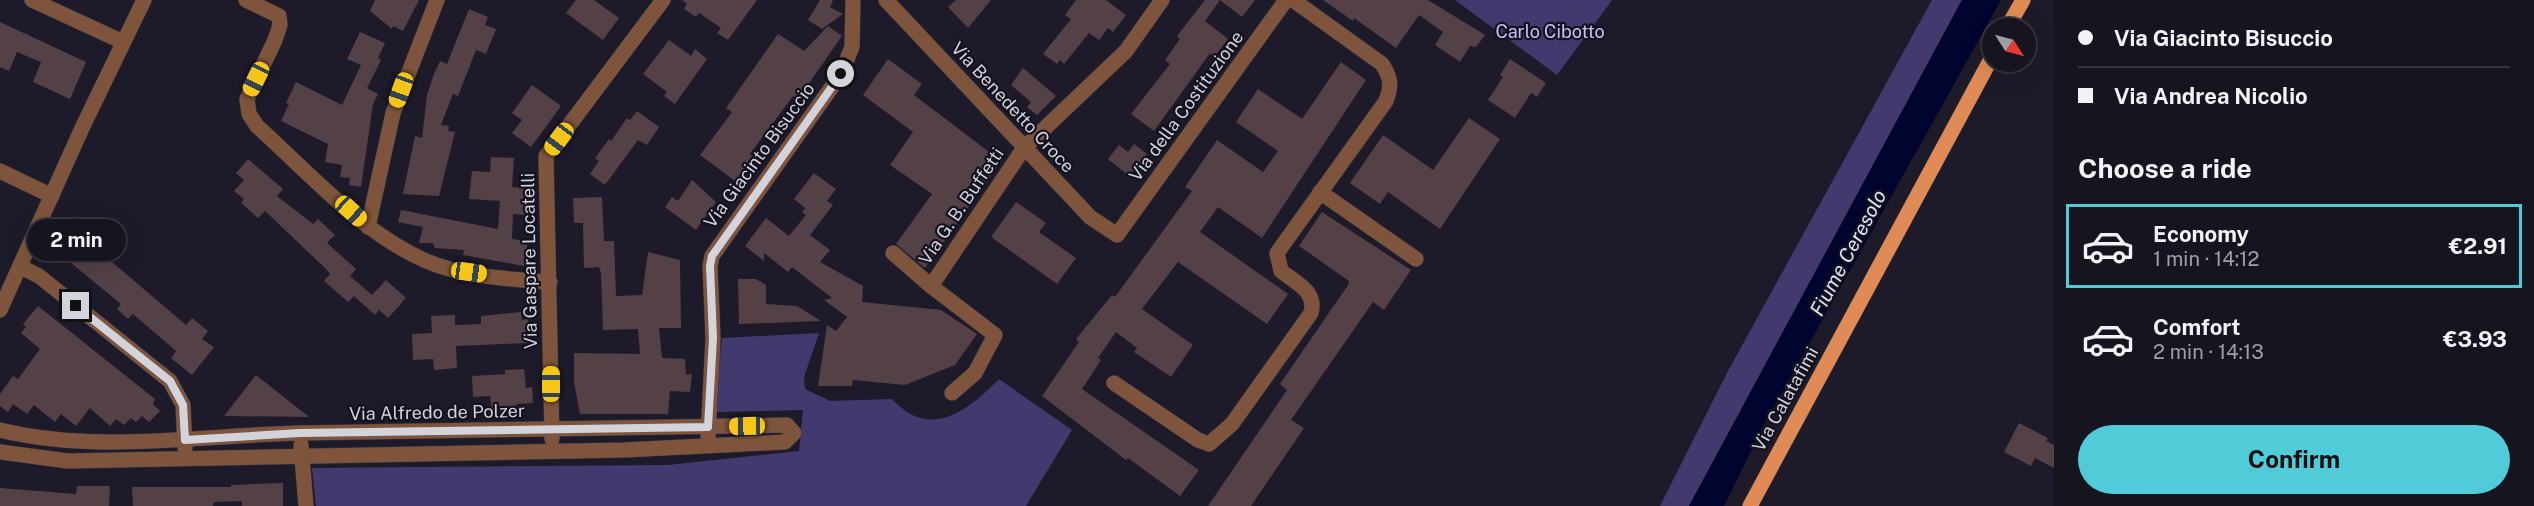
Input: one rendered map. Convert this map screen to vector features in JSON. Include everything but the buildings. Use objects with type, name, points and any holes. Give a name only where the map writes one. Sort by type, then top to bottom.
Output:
[{"type":"main road","points":[[2013,18],[2023,0]]},
{"type":"main road","name":"Via Calatafimi","points":[[1750,506],[1984,72]]},
{"type":"street","points":[[32,0],[123,42]]},
{"type":"street","points":[[0,310],[144,0]]},
{"type":"street","points":[[246,0],[279,16],[280,25],[247,99],[249,114],[257,126],[378,236],[425,261],[450,269],[550,282]]},
{"type":"street","points":[[369,226],[393,113],[437,0]]},
{"type":"street","name":"Via Gaspare Locatelli","points":[[553,451],[546,156],[663,0]]},
{"type":"street","name":"Via Giacinto Bisuccio","points":[[709,444],[713,338],[710,266],[712,256],[841,74],[852,47],[852,0]]},
{"type":"street","name":"Via G. B. Buffetti","points":[[931,286],[1024,148],[1126,51],[1162,0]]},
{"type":"street","name":"Via della Costituzione","points":[[1117,235],[1286,0]]},
{"type":"street","points":[[1114,383],[1198,440],[1209,444],[1232,424],[1311,312],[1314,303],[1309,293],[1281,271],[1277,253],[1386,101],[1391,88],[1390,77],[1382,64],[1293,0]]},
{"type":"street","name":"Via Benedetto Croce","points":[[895,3],[1024,148],[1090,218],[1117,235]]},
{"type":"street","points":[[0,171],[52,196]]},
{"type":"street","points":[[1320,192],[1416,259]]},
{"type":"street","points":[[893,253],[931,286],[995,335],[975,374],[952,393]]},
{"type":"street","points":[[21,267],[39,276],[170,381],[183,405],[186,458]]},
{"type":"street","name":"Via Alfredo de Polzer","points":[[0,430],[21,435],[88,441],[185,440],[300,433],[787,425],[794,433],[785,442],[624,450],[68,461],[0,452]]},
{"type":"street","points":[[300,433],[306,506]]},
{"type":"green space","name":"Carlo Cibotto","points":[[1455,0],[1612,0],[1557,75]]},
{"type":"green space","points":[[1932,0],[1962,0],[1689,506],[1660,506],[1728,371]]},
{"type":"green space","points":[[819,333],[804,377],[805,389],[830,401],[892,399],[906,411],[921,418],[935,419],[962,410],[999,379],[1072,430],[1026,506],[316,506],[312,468],[668,465],[799,451],[803,410],[714,412],[722,338]]},
{"type":"water","name":"Fiume Ceresolo","points":[[1962,0],[2001,0],[1991,18],[1982,18],[1982,34],[1766,421],[1724,506],[1689,506]]},
{"type":"route","points":[[76,306],[170,381],[183,405],[185,440],[300,433],[708,427],[713,338],[710,266],[712,256],[719,243],[841,74]]}]
